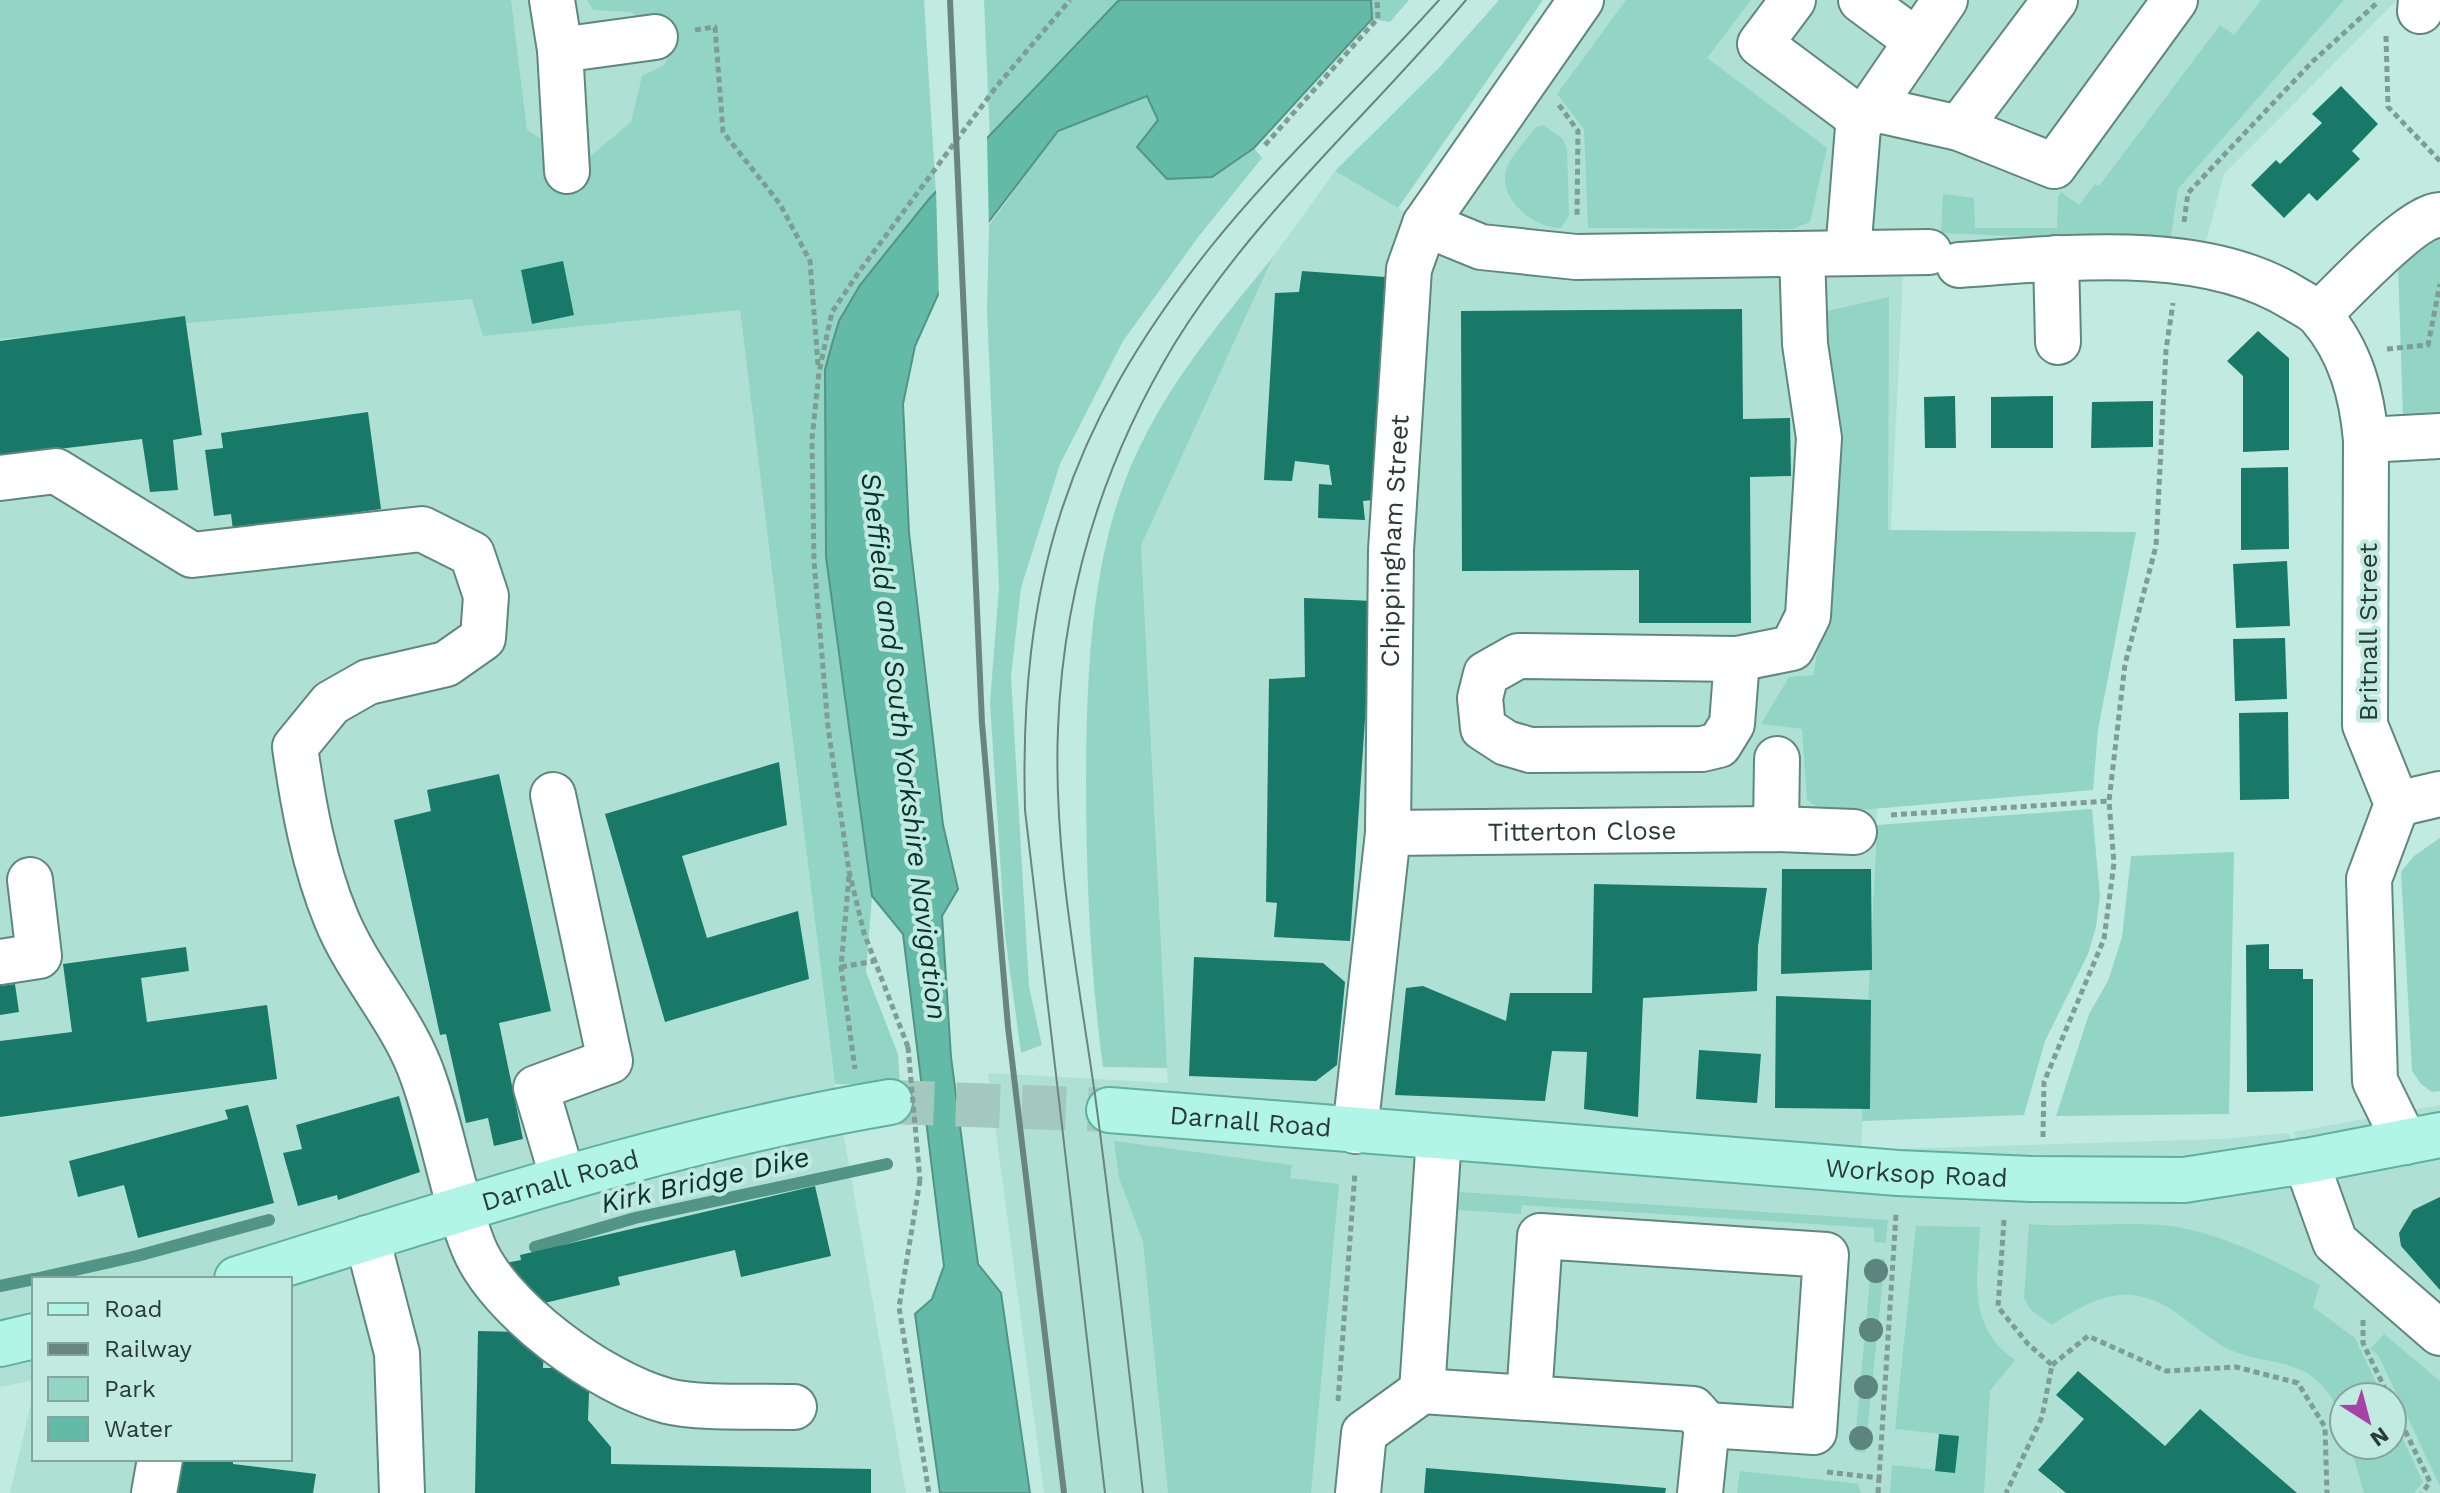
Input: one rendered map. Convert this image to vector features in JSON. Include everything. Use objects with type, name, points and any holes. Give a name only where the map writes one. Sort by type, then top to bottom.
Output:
[{"type":"main road","name":"Darnall Road","points":[[243,1277],[460,1209],[717,1136],[890,1102]]},
{"type":"main road","name":"Darnall Road","points":[[1109,1110],[1373,1132]]},
{"type":"main road","name":"Worksop Road","points":[[1373,1132],[1898,1173],[2184,1180],[2306,1161],[2422,1138]]},
{"type":"main road","points":[[0,1344],[32,1336]]},
{"type":"street","points":[[552,0],[560,50],[567,171]]},
{"type":"street","name":"Chippingham Street","points":[[1373,1132],[1388,833],[1391,550],[1409,269],[1425,224],[1581,0]]},
{"type":"street","points":[[1793,0],[1760,44],[1866,114],[1959,128],[2054,166],[2175,0]]},
{"type":"street","points":[[1861,0],[1915,40]]},
{"type":"street","points":[[1848,253],[1858,127],[1945,0]]},
{"type":"street","points":[[1959,128],[2055,0]]},
{"type":"street","points":[[560,50],[655,37]]},
{"type":"street","points":[[2319,314],[2390,245],[2430,216],[2440,215]]},
{"type":"street","name":"Britnall Street","points":[[1425,224],[1481,247],[1576,257],[1848,253],[1944,258],[2178,261],[2204,263],[2272,285],[2319,314],[2345,353],[2363,401],[2366,440],[2365,725],[2397,804]]},
{"type":"street","points":[[1737,659],[1732,724],[1719,745],[1702,749],[1530,750],[1506,743],[1483,728],[1480,698],[1486,674],[1518,656],[1737,659],[1792,648],[1808,616],[1819,438],[1805,344],[1802,254]]},
{"type":"street","points":[[2056,258],[2058,342]]},
{"type":"street","points":[[2366,440],[2440,436]]},
{"type":"street","points":[[0,478],[56,471],[192,555],[422,529],[472,554],[486,596],[483,638],[446,664],[368,682],[331,703],[295,747],[302,800],[336,919],[419,1065],[460,1209],[486,1274],[518,1310],[566,1349],[633,1388],[668,1401],[794,1407]]},
{"type":"street","points":[[1776,829],[1777,759]]},
{"type":"street","points":[[2422,1138],[2375,1081],[2369,879],[2397,804],[2440,794]]},
{"type":"street","points":[[553,795],[610,1061],[536,1088],[563,1179]]},
{"type":"street","name":"Titterton Close","points":[[1388,833],[1776,829],[1854,832]]},
{"type":"street","points":[[0,962],[39,956],[30,880]]},
{"type":"street","points":[[1422,1391],[1439,1137]]},
{"type":"street","points":[[2306,1161],[2335,1242],[2440,1333]]},
{"type":"street","points":[[1358,1493],[1364,1433],[1422,1391],[1693,1409],[1707,1425],[1814,1432],[1826,1255],[1540,1236],[1529,1398]]},
{"type":"street","points":[[367,1238],[397,1353],[402,1493]]},
{"type":"street","points":[[1700,1493],[1707,1425]]},
{"type":"street","points":[[154,1493],[160,1461]]},
{"type":"path","points":[[929,1493],[899,1307],[920,1180],[908,1047],[864,933],[849,871],[828,727],[814,561],[812,439],[819,372],[832,312],[996,87],[1070,0]]},
{"type":"path","points":[[1265,145],[1378,18],[1377,0]]},
{"type":"path","points":[[2054,1137],[2041,1136],[2044,1082],[2104,939],[2114,863],[2109,801],[2125,664],[2156,546],[2166,350],[2188,193],[2312,62],[2407,4]]},
{"type":"path","points":[[655,37],[715,27],[723,132],[780,204],[810,261],[819,372]]},
{"type":"path","points":[[2387,41],[2388,107],[2440,161]]},
{"type":"path","points":[[1533,69],[1578,131],[1576,257]]},
{"type":"path","points":[[2345,353],[2428,345],[2440,284]]},
{"type":"path","points":[[1854,832],[1854,818],[2109,801]]},
{"type":"path","points":[[849,871],[841,967],[855,1070]]},
{"type":"path","points":[[841,967],[875,961]]},
{"type":"path","points":[[1337,1414],[1356,1163],[1373,1132]]},
{"type":"path","points":[[2008,1178],[1998,1307],[2028,1344],[2052,1365]]},
{"type":"path","points":[[2364,1268],[2363,1343],[2381,1381]]},
{"type":"path","points":[[2006,1493],[2042,1417],[2052,1365],[2088,1336],[2166,1371],[2236,1367],[2298,1383],[2325,1427],[2327,1493]]},
{"type":"path","points":[[2408,1437],[2430,1482],[2422,1493]]},
{"type":"path","points":[[1878,1493],[1879,1478]]},
{"type":"shaded area","points":[[426,0],[703,0],[835,1084],[906,1493],[10,1493],[32,1399],[32,1461],[292,1461],[292,1277],[32,1277],[32,1380],[0,1387],[0,339],[472,299]]},
{"type":"shaded area","points":[[1581,0],[2397,0],[2224,174],[2204,249],[1904,255],[1861,1150],[2221,1139],[2288,1133],[2333,1208],[2293,1132],[2440,1105],[2440,1493],[1044,1493],[988,1073],[1168,1083],[1144,755],[1141,546],[1273,257],[1335,171],[1425,224]]},
{"type":"green space","points":[[0,0],[511,0],[527,130],[582,163],[631,122],[642,76],[664,65],[674,46],[631,12],[593,10],[587,0],[924,0],[936,194],[860,285],[839,321],[825,370],[826,557],[872,896],[866,972],[898,1054],[900,1086],[835,1084],[740,310],[483,336],[472,299],[0,339]]},
{"type":"green space","points":[[984,0],[1119,0],[990,139]]},
{"type":"green space","points":[[1371,0],[1409,0],[1390,22],[1372,19]]},
{"type":"green space","points":[[1499,0],[1543,0],[1398,208],[1335,171],[1438,69]]},
{"type":"green space","points":[[1626,0],[1751,0],[1707,58],[1827,148],[1810,222],[1793,229],[1588,228],[1584,129],[1557,94]]},
{"type":"green space","points":[[2261,0],[2344,0],[2178,189],[2170,243],[1941,233],[1943,194],[1974,198],[1975,228],[2057,228],[2058,197],[2061,192],[2079,205],[2095,184],[2099,186],[2220,25],[2234,35]]},
{"type":"green space","points":[[1148,96],[1158,120],[1212,177],[1254,148],[1262,158],[1199,236],[1123,341],[1060,464],[1021,588],[1011,677],[1029,987],[1042,1045],[1021,1053],[1005,935],[990,703],[999,587],[987,311],[989,225],[1058,131]]},
{"type":"green space","points":[[1543,125],[1563,139],[1567,150],[1569,216],[1561,228],[1540,223],[1520,210],[1507,192],[1505,181],[1511,159],[1536,127]]},
{"type":"green space","points":[[2432,238],[2440,239],[2440,417],[2403,418],[2398,264]]},
{"type":"green space","points":[[1273,257],[1141,546],[1167,1068],[1103,1067],[1090,922],[1086,777],[1093,625],[1105,550],[1126,478],[1155,417],[1191,362]]},
{"type":"green space","points":[[1889,297],[1888,530],[2136,532],[2098,730],[2093,790],[1826,813],[1807,800],[1802,729],[1761,724],[1789,677],[1813,675],[1832,579],[1841,472],[1831,368],[1822,323],[1827,311]]},
{"type":"green space","points":[[2092,809],[2100,896],[2096,927],[2088,954],[2045,1041],[2024,1115],[1862,1121],[1877,825]]},
{"type":"green space","points":[[2440,838],[2440,1091],[2432,1092],[2421,1084],[2412,1071],[2401,872],[2414,856]]},
{"type":"green space","points":[[2234,852],[2229,1114],[2056,1116],[2089,1014],[2108,981],[2122,937],[2131,856]]},
{"type":"green space","points":[[1114,1141],[1292,1165],[1290,1178],[1339,1184],[1311,1493],[1168,1493],[1143,1242],[1119,1178]]},
{"type":"green space","points":[[1460,1192],[1888,1220],[1886,1243],[1874,1242],[1874,1228],[1522,1205],[1521,1214],[1458,1210]]},
{"type":"green space","points":[[2029,1224],[2141,1224],[2196,1231],[2268,1258],[2320,1285],[2313,1307],[2355,1338],[2375,1381],[2328,1381],[2328,1394],[2305,1372],[2233,1351],[2172,1310],[2146,1298],[2120,1295],[2099,1300],[2052,1325],[2030,1309],[2024,1298]]},
{"type":"green space","points":[[1916,1226],[1980,1227],[1977,1283],[1982,1317],[1999,1347],[2015,1360],[1990,1391],[1984,1493],[1890,1493],[1892,1465],[1955,1472],[1958,1436],[1895,1429]]},
{"type":"green space","points":[[1872,1258],[1885,1259],[1865,1453],[1854,1451]]},
{"type":"green space","points":[[2384,1334],[2440,1381],[2440,1486],[2408,1418],[2408,1381],[2390,1381],[2378,1355],[2370,1349]]},
{"type":"green space","points":[[2408,1450],[2423,1482],[2414,1493],[2364,1493],[2355,1461],[2408,1461]]},
{"type":"green space","points":[[1740,1471],[1858,1484],[1861,1493],[1737,1493]]},
{"type":"water","name":"Sheffield and South Yorkshire Navigation","points":[[1119,0],[1371,0],[1372,19],[1254,148],[1212,177],[1167,179],[1137,147],[1158,120],[1147,96],[1058,131],[945,279],[915,346],[903,404],[909,533],[943,825],[958,889],[942,916],[951,1057],[978,1264],[1001,1293],[1030,1493],[940,1493],[915,1314],[932,1299],[944,1266],[903,934],[872,896],[826,557],[825,370],[839,321],[860,285],[929,199]]},
{"type":"pier","points":[[987,136],[989,231],[948,281],[939,301],[936,188]]},
{"type":"building","points":[[2341,86],[2378,124],[2352,151],[2360,159],[2317,201],[2309,193],[2284,218],[2251,185],[2276,160],[2280,164],[2322,123],[2312,114]]},
{"type":"building","points":[[563,261],[574,315],[532,324],[521,270]]},
{"type":"building","points":[[1302,271],[1385,277],[1373,500],[1363,501],[1365,520],[1318,518],[1319,484],[1332,485],[1329,465],[1295,461],[1292,481],[1264,480],[1275,293],[1299,292]]},
{"type":"building","points":[[1742,309],[1743,419],[1790,418],[1791,476],[1750,477],[1751,623],[1639,623],[1639,570],[1462,571],[1461,311]]},
{"type":"building","points":[[185,316],[202,435],[173,440],[178,490],[150,492],[142,439],[0,456],[0,341]]},
{"type":"building","points":[[2258,331],[2289,358],[2289,450],[2243,452],[2243,376],[2227,361]]},
{"type":"building","points":[[1955,396],[1956,448],[1925,448],[1924,397]]},
{"type":"building","points":[[2053,396],[2053,448],[1991,448],[1991,397]]},
{"type":"building","points":[[2153,401],[2153,447],[2091,448],[2092,402]]},
{"type":"building","points":[[368,412],[381,509],[233,530],[231,514],[214,516],[205,450],[223,448],[221,433]]},
{"type":"building","points":[[2288,467],[2289,549],[2241,550],[2241,468]]},
{"type":"building","points":[[2287,561],[2290,626],[2236,628],[2233,564]]},
{"type":"building","points":[[1304,598],[1373,601],[1350,941],[1274,937],[1277,903],[1266,902],[1269,679],[1305,677]]},
{"type":"building","points":[[2285,638],[2287,699],[2235,701],[2233,639]]},
{"type":"building","points":[[2288,712],[2289,799],[2240,800],[2239,713]]},
{"type":"building","points":[[779,762],[787,825],[682,856],[707,938],[798,911],[809,979],[665,1022],[605,814]]},
{"type":"building","points":[[499,774],[551,1011],[499,1023],[523,1139],[494,1146],[488,1118],[466,1123],[446,1034],[440,1035],[394,820],[431,811],[427,790]]},
{"type":"building","points":[[1782,869],[1871,869],[1872,970],[1781,974]]},
{"type":"building","points":[[1594,884],[1767,888],[1758,946],[1757,991],[1643,998],[1638,1117],[1584,1109],[1587,1052],[1552,1051],[1545,1101],[1395,1095],[1406,988],[1423,986],[1506,1021],[1510,993],[1592,993]]},
{"type":"building","points":[[2269,944],[2269,969],[2303,969],[2303,979],[2313,979],[2313,1091],[2247,1092],[2246,945]]},
{"type":"building","points":[[186,947],[189,971],[141,978],[147,1022],[267,1005],[277,1079],[0,1117],[0,1041],[72,1032],[63,964]]},
{"type":"building","points":[[1194,957],[1323,963],[1345,982],[1337,1065],[1316,1081],[1189,1076]]},
{"type":"building","points":[[15,984],[19,1012],[0,1015],[0,986]]},
{"type":"building","points":[[1776,996],[1871,1000],[1870,1109],[1775,1108]]},
{"type":"building","points":[[1699,1050],[1761,1054],[1757,1103],[1696,1099]]},
{"type":"building","points":[[399,1096],[420,1172],[338,1200],[337,1195],[298,1206],[283,1153],[302,1149],[296,1125]]},
{"type":"building","points":[[248,1105],[274,1203],[138,1238],[124,1185],[78,1197],[69,1161],[228,1119],[225,1110]]},
{"type":"building","points":[[815,1186],[831,1256],[741,1277],[735,1250],[618,1277],[620,1285],[532,1306],[512,1291],[506,1263],[521,1260],[520,1255]]},
{"type":"building","points":[[2440,1197],[2440,1290],[2401,1246],[2399,1233],[2413,1210]]},
{"type":"building","points":[[478,1331],[524,1332],[544,1347],[543,1368],[590,1368],[588,1420],[611,1447],[611,1464],[871,1469],[871,1493],[475,1493]]},
{"type":"building","points":[[2078,1371],[2165,1446],[2200,1409],[2297,1493],[2066,1493],[2038,1470],[2084,1419],[2056,1395]]},
{"type":"building","points":[[1939,1434],[1959,1436],[1955,1473],[1935,1471]]},
{"type":"building","points":[[168,1461],[233,1461],[233,1464],[316,1474],[313,1493],[164,1493]]},
{"type":"building","points":[[1426,1468],[1666,1488],[1665,1493],[1424,1493]]},
{"type":"waterway","name":"Kirk Bridge Dike","points":[[535,1247],[635,1218],[887,1164]]},
{"type":"waterway","name":"Kirk Bridge Dike","points":[[44,1277],[137,1256],[269,1220]]},
{"type":"waterway","name":"Kirk Bridge Dike","points":[[0,1286],[32,1279]]},
{"type":"tunnel","points":[[890,1102],[1109,1110]]},
{"type":"tram line","points":[[1105,1493],[1025,810],[1025,728],[1031,651],[1043,580],[1061,512],[1086,445],[1119,381],[1160,315],[1236,216],[1439,0]]},
{"type":"tram line","points":[[1143,1493],[1102,1145],[1068,913],[1059,821],[1057,775],[1062,677],[1078,577],[1091,528],[1127,434],[1175,343],[1206,296],[1276,208],[1466,0]]},
{"type":"railway","points":[[950,0],[982,723],[1008,1027],[1064,1493]]}]
